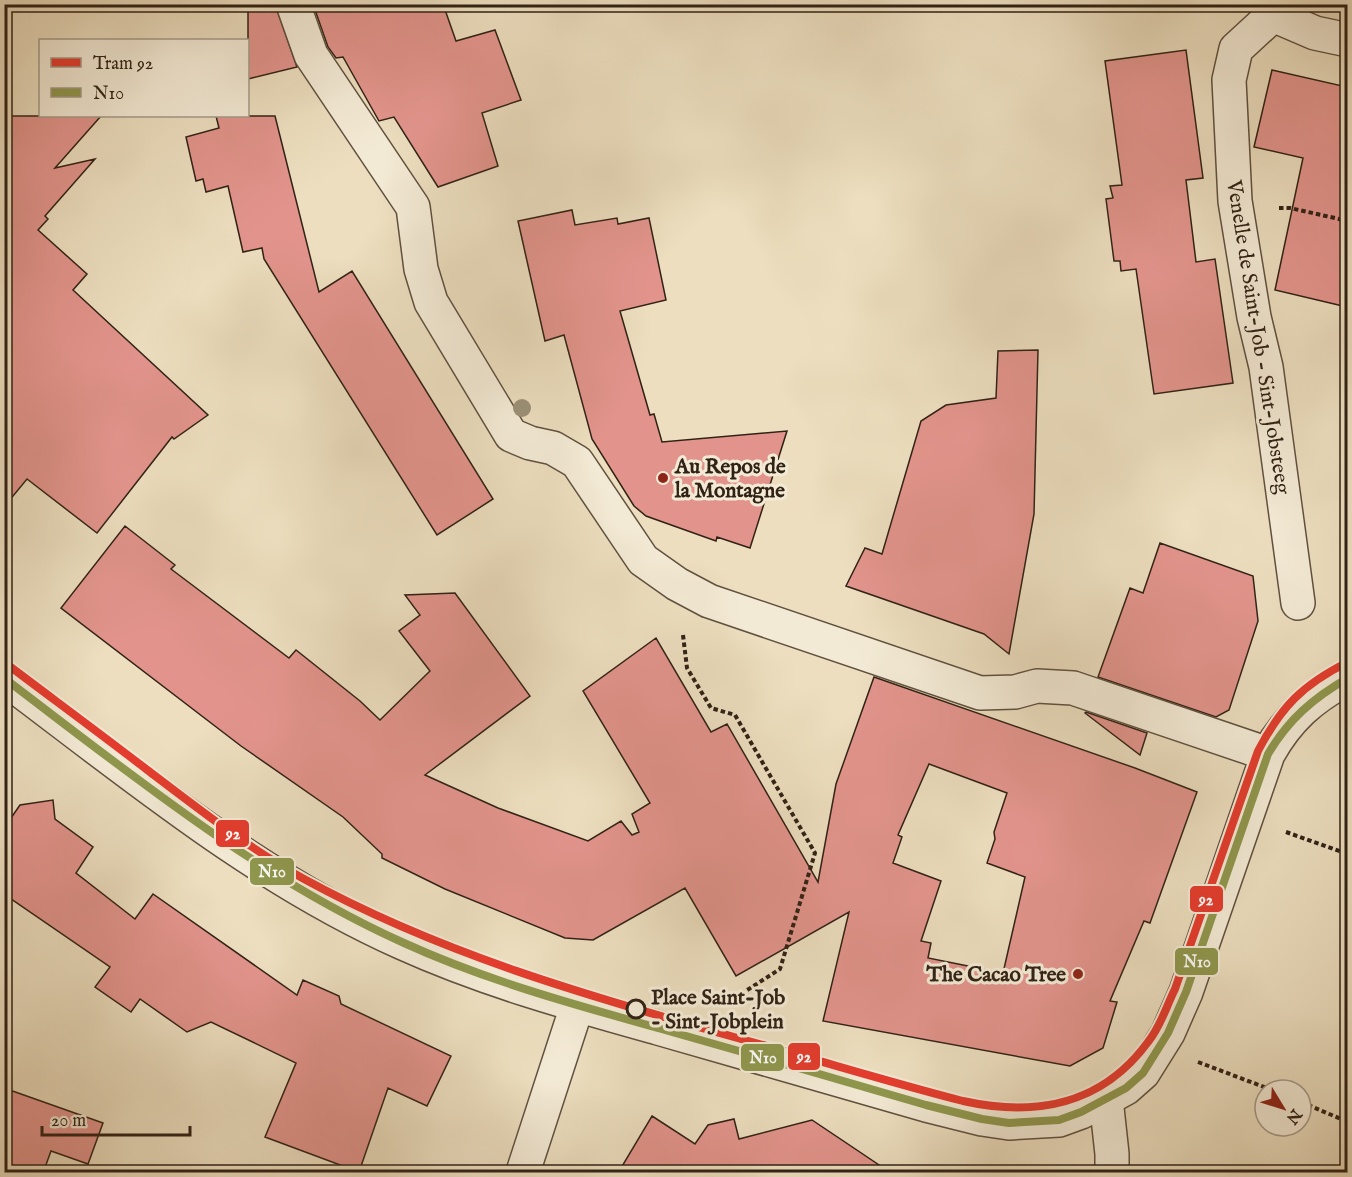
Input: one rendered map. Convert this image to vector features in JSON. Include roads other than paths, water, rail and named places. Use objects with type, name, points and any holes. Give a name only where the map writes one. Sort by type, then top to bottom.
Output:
[{"type":"street","points":[[293,4],[311,55],[413,207],[421,268],[431,302],[511,435],[530,443],[553,448],[578,462],[642,560],[676,584],[709,601],[980,693],[1015,692],[1037,686],[1073,688],[1268,754]]},
{"type":"street","points":[[1269,10],[1315,33],[1347,40]]},
{"type":"street","name":"Venelle de Saint-Job - Sint-Jobsteeg","points":[[1269,10],[1236,49],[1228,80],[1236,209],[1254,317],[1266,367],[1298,603]]},
{"type":"street","points":[[4,678],[236,850],[347,916],[403,943],[502,982],[578,1006],[982,1119],[1009,1124],[1059,1120],[1081,1112],[1126,1088],[1143,1072],[1168,1033],[1186,992],[1268,754],[1278,735],[1305,705],[1323,691],[1347,678]]},
{"type":"street","points":[[523,1173],[578,1006]]},
{"type":"street","points":[[1106,1099],[1112,1173]]},
{"type":"tram line","name":"92","points":[[4,662],[206,815],[264,855],[356,906],[409,930],[463,952],[629,1007],[963,1101],[990,1106],[1016,1107],[1041,1106],[1088,1093],[1110,1080],[1130,1063],[1153,1036],[1175,989],[1258,751],[1275,722],[1294,699],[1318,679],[1348,662]]},
{"type":"place","name":"Au Repos de la Montagne","points":[[663,478]]},
{"type":"place","name":"The Cacao Tree","points":[[1078,974]]},
{"type":"place","name":"Place Saint-Job - Sint-Jobplein","points":[[636,1009]]}]
